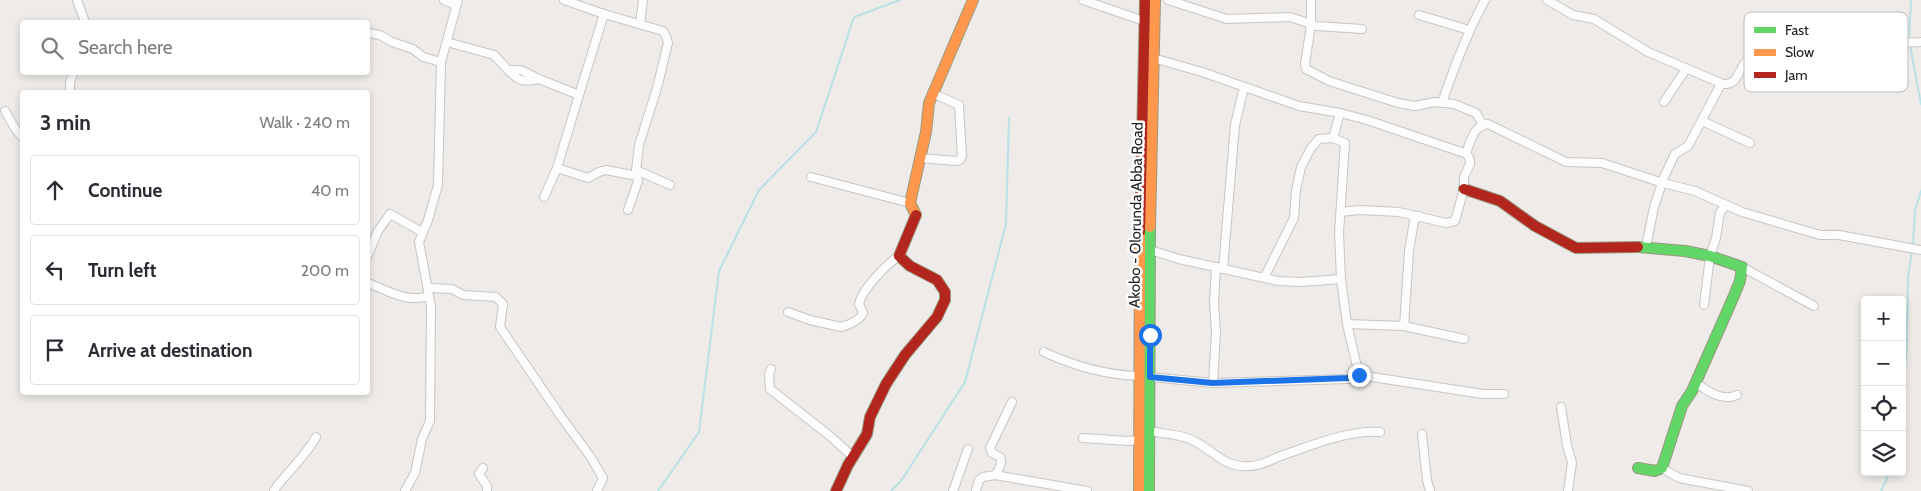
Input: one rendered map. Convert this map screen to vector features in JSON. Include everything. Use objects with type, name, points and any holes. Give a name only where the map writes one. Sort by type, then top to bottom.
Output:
[{"type":"street","points":[[77,0],[85,20]]},
{"type":"street","points":[[405,491],[415,473],[422,439],[430,421],[432,319],[419,242],[428,220],[438,185],[441,62],[457,2],[444,0]]},
{"type":"street","points":[[564,0],[663,31],[666,36],[668,44],[657,88],[639,145],[636,173],[638,181],[628,210]]},
{"type":"street","points":[[640,24],[643,0]]},
{"type":"street","points":[[910,204],[926,132],[932,93],[951,54],[973,0]]},
{"type":"street","points":[[1083,0],[1144,21]]},
{"type":"street","name":"Akobo - Olorunda Abba Road","points":[[1145,0],[1145,377],[1150,431],[1149,491]]},
{"type":"street","name":"Akobo - Olorunda Abba Road","points":[[1139,491],[1139,440],[1145,377],[1150,250],[1155,0]]},
{"type":"street","points":[[1168,0],[1227,19],[1290,17],[1311,24],[1362,29]]},
{"type":"street","points":[[1311,0],[1311,24],[1305,64],[1306,69],[1329,81],[1398,103],[1415,106],[1435,102],[1454,104],[1476,113],[1483,125]]},
{"type":"street","points":[[1442,103],[1457,58],[1485,0]]},
{"type":"street","points":[[1547,0],[1573,15],[1594,19],[1637,47],[1721,84],[1733,82],[1744,63]]},
{"type":"street","points":[[544,197],[557,168],[604,14]]},
{"type":"street","points":[[1419,15],[1469,30]]},
{"type":"street","points":[[370,33],[380,35],[392,42],[413,49],[422,57],[441,62]]},
{"type":"street","points":[[447,42],[494,56],[508,70],[521,70],[539,80],[578,95]]},
{"type":"street","points":[[1908,42],[1921,42]]},
{"type":"street","points":[[1153,58],[1202,72],[1299,106],[1367,120],[1466,153],[1470,160],[1464,177],[1464,189],[1454,221],[1417,219],[1409,214],[1359,210],[1341,212]]},
{"type":"street","points":[[1664,102],[1686,69]]},
{"type":"street","points":[[70,90],[73,75]]},
{"type":"street","points":[[1646,247],[1662,183],[1675,154],[1688,146],[1721,84]]},
{"type":"street","points":[[1213,383],[1216,333],[1214,303],[1220,268],[1235,125],[1244,87]]},
{"type":"street","points":[[919,158],[956,161],[960,160],[962,156],[959,105],[932,93]]},
{"type":"street","points":[[5,111],[20,134]]},
{"type":"street","points":[[1333,138],[1340,113]]},
{"type":"street","points":[[1702,121],[1750,143]]},
{"type":"street","points":[[1466,153],[1476,130],[1488,124],[1566,162],[1602,163],[1662,183],[1696,191],[1742,212],[1820,235],[1839,235],[1921,250]]},
{"type":"street","points":[[1264,278],[1294,218],[1296,190],[1301,167],[1311,148],[1319,139],[1333,138],[1345,142],[1339,233],[1341,279],[1347,324],[1359,375]]},
{"type":"street","points":[[557,168],[588,178],[606,170],[636,173],[670,185]]},
{"type":"street","points":[[788,312],[810,320],[841,327],[861,318],[863,312],[859,304],[861,297],[879,273],[899,256],[916,218],[915,211],[910,204],[811,178]]},
{"type":"street","points":[[1464,189],[1500,201],[1535,226],[1576,248],[1646,247],[1710,256],[1742,267],[1814,306]]},
{"type":"street","points":[[1704,305],[1710,256],[1716,238],[1720,212],[1727,205]]},
{"type":"street","points":[[370,250],[378,231],[390,214],[422,232]]},
{"type":"street","points":[[1404,326],[1409,251],[1417,219]]},
{"type":"street","points":[[1150,250],[1278,281],[1302,282],[1341,279]]},
{"type":"street","points":[[836,491],[866,436],[870,417],[891,376],[907,352],[929,327],[943,307],[946,298],[939,281],[903,263],[899,256]]},
{"type":"street","points":[[1662,468],[1682,406],[1696,384],[1700,370],[1740,281],[1742,267]]},
{"type":"street","points":[[370,284],[397,296],[418,299],[428,292],[452,289],[463,295],[496,297],[503,304],[500,327],[590,456],[603,478],[597,491]]},
{"type":"street","points":[[1347,324],[1404,326],[1464,339]]},
{"type":"street","points":[[1044,352],[1076,366],[1101,372],[1145,377],[1213,383],[1348,378],[1359,375],[1484,394],[1504,394]]},
{"type":"street","points":[[771,369],[769,374],[770,389],[830,436],[853,457]]},
{"type":"street","points":[[1696,384],[1707,391],[1726,397],[1737,395]]},
{"type":"street","points":[[995,475],[1002,460],[999,455],[992,453],[990,448],[1012,402]]},
{"type":"street","points":[[1561,408],[1572,463],[1568,491]]},
{"type":"street","points":[[1150,431],[1185,437],[1195,441],[1226,463],[1249,466],[1261,464],[1322,442],[1369,431],[1380,432]]},
{"type":"street","points":[[1422,434],[1430,491]]},
{"type":"street","points":[[274,491],[316,438]]},
{"type":"street","points":[[1083,438],[1139,440]]},
{"type":"street","points":[[953,491],[968,449]]},
{"type":"street","points":[[1139,458],[1150,458]]},
{"type":"street","points":[[483,468],[479,474],[487,486],[487,491]]},
{"type":"street","points":[[1638,468],[1655,471],[1662,468]]},
{"type":"street","points":[[1662,468],[1679,478],[1748,491]]},
{"type":"street","points":[[976,491],[979,480],[983,477],[995,475],[1087,491]]},
{"type":"waterway","points":[[658,491],[699,432],[719,271],[759,190],[816,132],[854,17],[900,0]]},
{"type":"waterway","points":[[1909,40],[1911,0]]},
{"type":"waterway","points":[[1910,45],[1921,104]]},
{"type":"waterway","points":[[891,491],[901,481],[965,382],[1006,224],[1009,118]]},
{"type":"waterway","points":[[1913,245],[1915,210],[1921,191]]},
{"type":"waterway","points":[[1903,386],[1907,347],[1908,277],[1912,250]]},
{"type":"waterway","points":[[1881,491],[1888,476]]},
{"type":"traffic: fast","points":[[1149,491],[1150,227]]},
{"type":"traffic: fast","points":[[1638,247],[1685,251],[1710,256],[1742,267],[1740,281],[1733,298],[1692,391],[1682,406],[1662,468],[1655,471],[1638,468]]},
{"type":"traffic: slow","points":[[916,215],[910,203],[926,132],[929,103],[973,0]]},
{"type":"traffic: slow","points":[[1150,227],[1155,0]]},
{"type":"traffic: slow","points":[[1139,491],[1140,232]]},
{"type":"traffic: jam","points":[[1140,232],[1145,0]]},
{"type":"traffic: jam","points":[[1464,189],[1500,201],[1535,226],[1576,248],[1638,247]]},
{"type":"traffic: jam","points":[[836,491],[848,465],[867,434],[870,417],[886,384],[905,355],[937,317],[945,300],[945,292],[937,280],[910,266],[899,256],[916,215]]},
{"type":"route","points":[[1150,335],[1150,377],[1213,383],[1348,378],[1359,375]]}]
